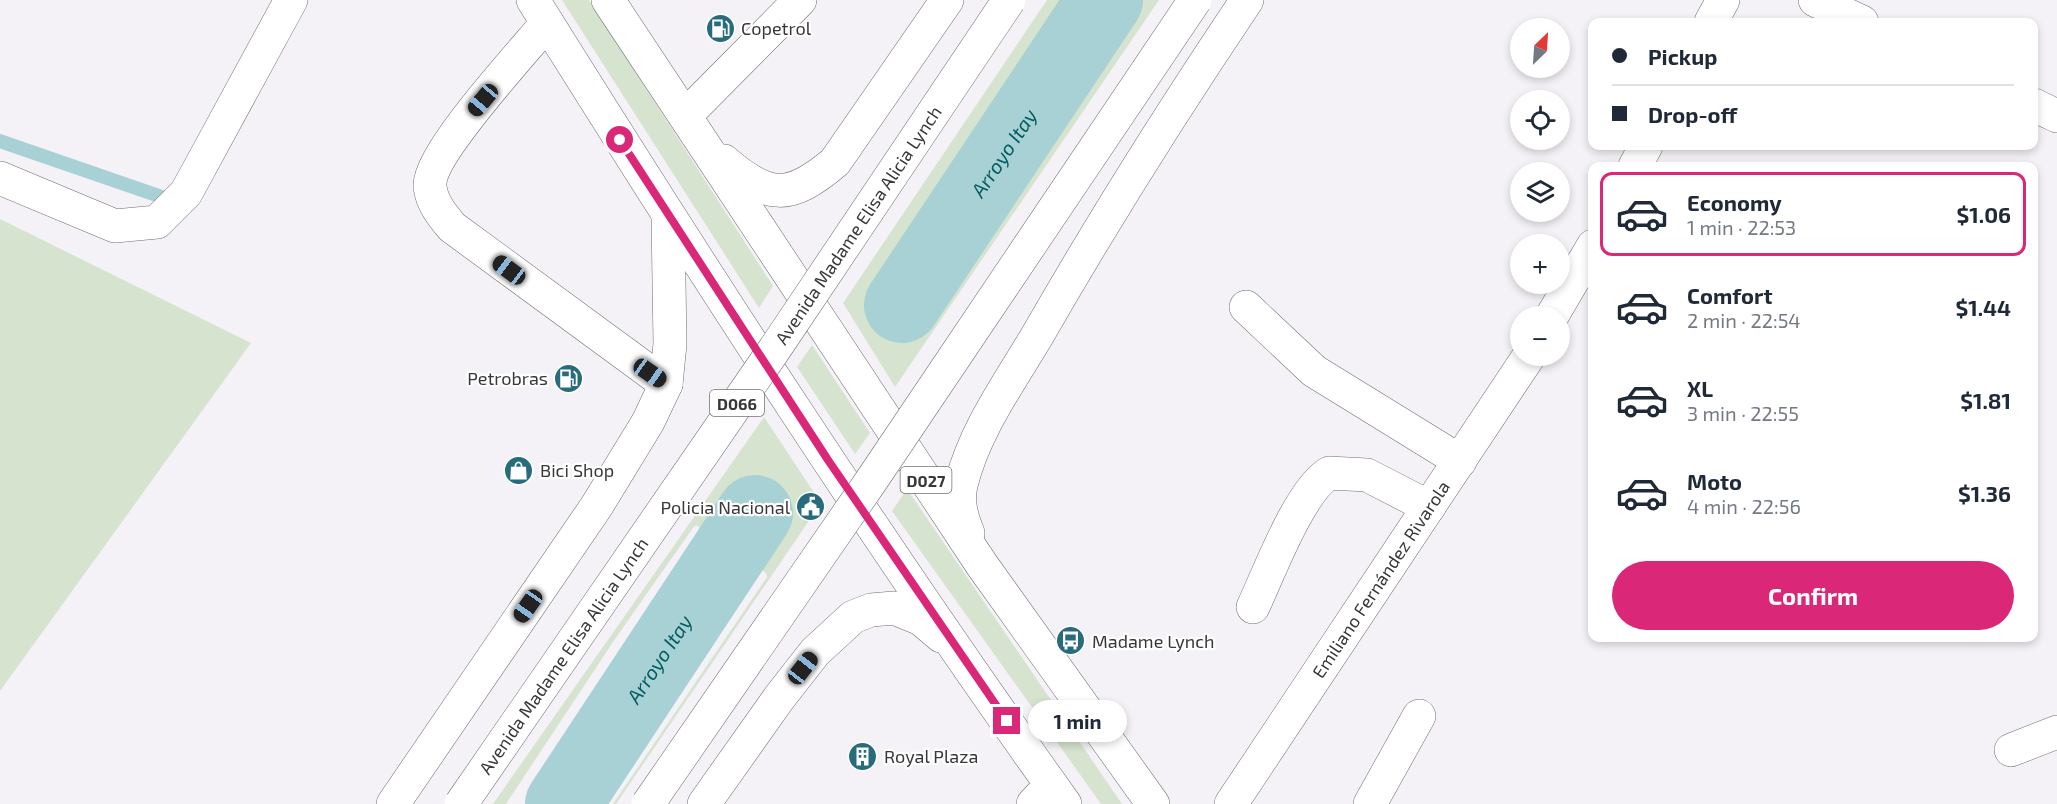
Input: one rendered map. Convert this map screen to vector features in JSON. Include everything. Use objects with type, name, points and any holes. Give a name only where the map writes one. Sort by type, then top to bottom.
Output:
[{"type":"main road","points":[[0,178],[116,226],[157,222],[186,193],[291,0]]},
{"type":"main road","points":[[608,0],[707,146],[759,186],[778,191],[796,189],[813,181],[836,162],[947,0]]},
{"type":"main road","points":[[686,115],[800,0]]},
{"type":"main road","name":"Avenida Madame Elisa Alicia Lynch","points":[[461,804],[774,350],[1009,0]]},
{"type":"main road","points":[[648,804],[871,481],[1195,0]]},
{"type":"main road","points":[[982,565],[960,513],[960,487],[977,439],[1074,270],[1155,138],[1246,0]]},
{"type":"main road","points":[[1713,18],[1723,0]]},
{"type":"main road","points":[[1815,0],[1853,18]]},
{"type":"main road","points":[[666,384],[452,227],[438,209],[435,201],[430,185],[438,160],[540,11],[668,218],[828,460],[962,654],[1050,798]]},
{"type":"main road","points":[[2038,107],[2057,116]]},
{"type":"main road","name":"D027","points":[[707,146],[982,565],[1153,804]]},
{"type":"main road","points":[[393,804],[596,507],[648,422],[666,384],[670,344],[668,218]]},
{"type":"main road","points":[[1558,306],[1588,255]]},
{"type":"main road","points":[[1246,307],[1314,371],[1460,461]]},
{"type":"main road","name":"Emiliano Fernández Rivarola","points":[[1233,803],[1522,366]]},
{"type":"main road","points":[[1253,607],[1299,508],[1311,488],[1329,473],[1367,475],[1430,507]]},
{"type":"main road","points":[[704,804],[808,662],[853,617],[872,610],[894,608],[921,619],[962,654]]},
{"type":"main road","points":[[1370,804],[1419,716]]},
{"type":"main road","points":[[2011,750],[2057,732]]},
{"type":"green space","points":[[562,0],[589,0],[773,286],[759,308]]},
{"type":"green space","points":[[1047,0],[1068,0],[917,223],[958,275],[1140,0],[1159,0],[895,387],[843,303]]},
{"type":"green space","points":[[0,219],[251,343],[0,691]]},
{"type":"green space","points":[[812,345],[870,433],[855,454],[797,367]]},
{"type":"green space","points":[[764,417],[821,503],[616,804],[613,804],[695,525],[613,642],[506,804],[493,804]]},
{"type":"green space","points":[[907,489],[1122,804],[1101,804],[892,511]]},
{"type":"pier","points":[[1069,0],[1140,0],[962,270],[958,271],[919,221]]},
{"type":"pier","points":[[696,525],[766,573],[767,577],[613,804],[510,804],[606,653]]},
{"type":"waterway","name":"Arroyo Itay","points":[[902,305],[1105,0]]},
{"type":"waterway","points":[[0,141],[162,197]]},
{"type":"waterway","name":"Arroyo Itay","points":[[563,804],[755,513]]},
{"type":"place","name":"Copetrol","points":[[720,28]]},
{"type":"place","name":"Petrobras","points":[[569,378]]},
{"type":"place","name":"Bici Shop","points":[[519,470]]},
{"type":"place","name":"Policia Nacional","points":[[811,507]]},
{"type":"place","name":"Madame Lynch","points":[[1071,641]]},
{"type":"place","name":"Royal Plaza","points":[[863,756]]},
{"type":"route","points":[[620,140],[668,218],[828,460],[1007,721]]}]
